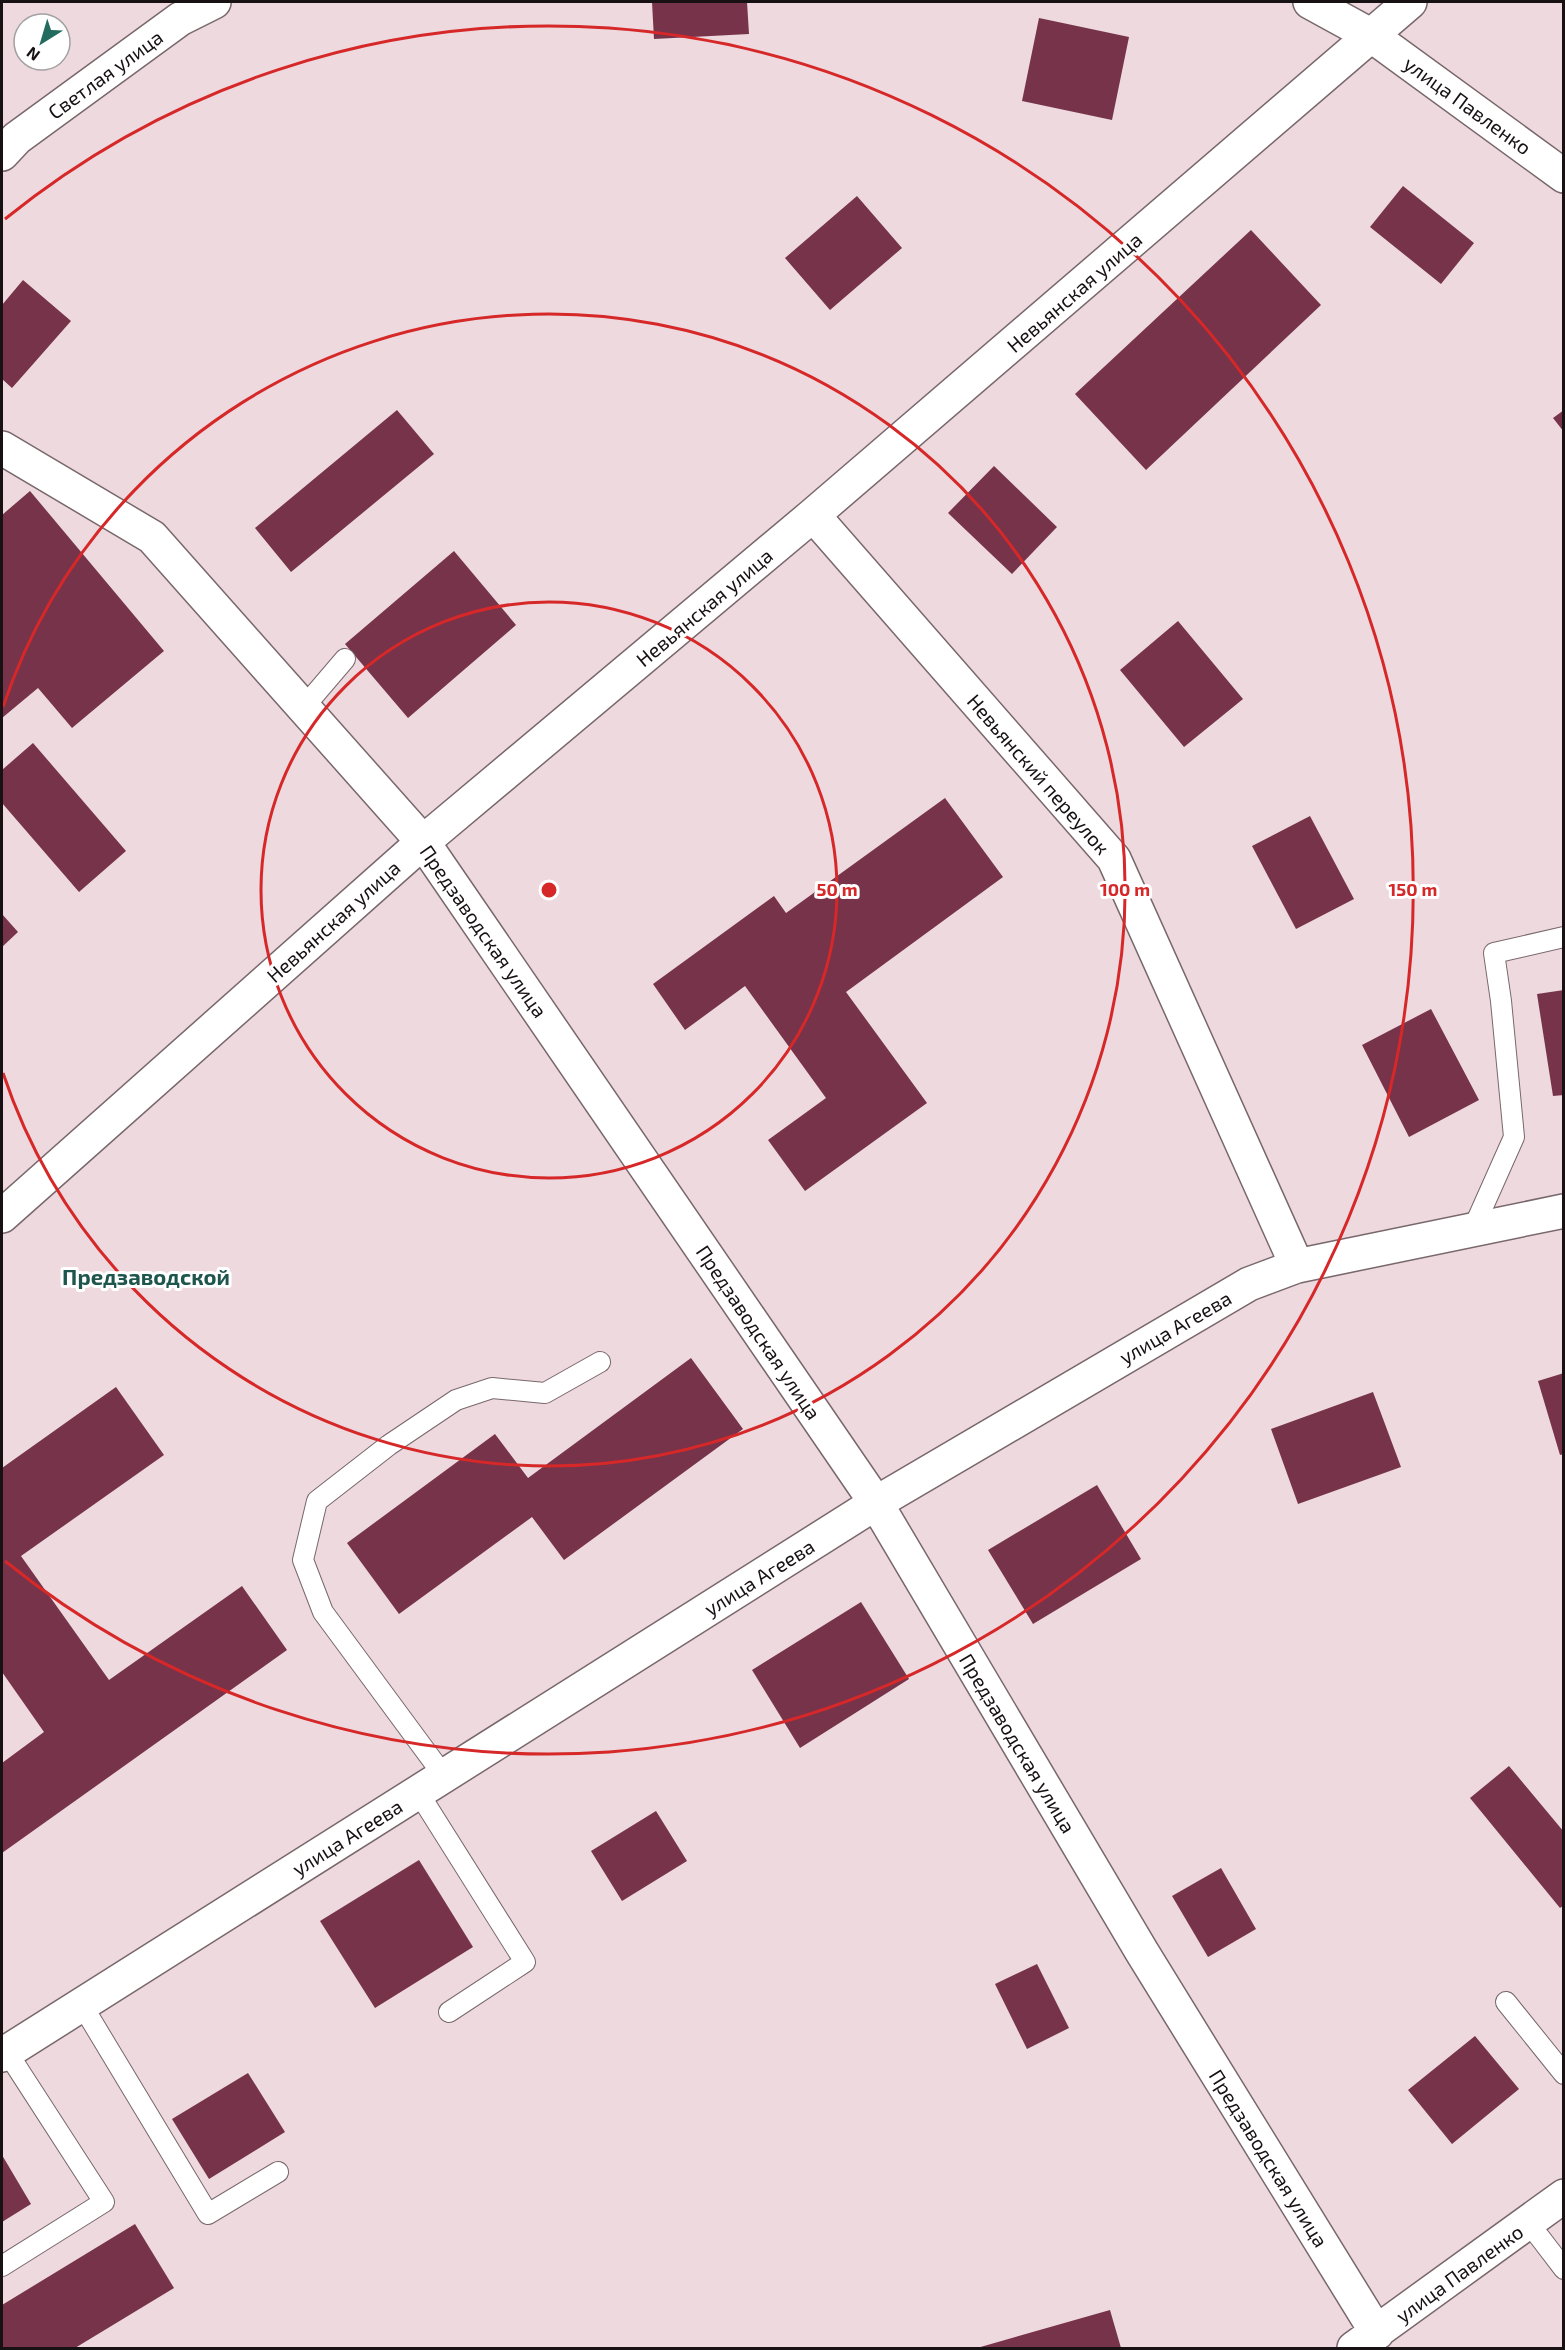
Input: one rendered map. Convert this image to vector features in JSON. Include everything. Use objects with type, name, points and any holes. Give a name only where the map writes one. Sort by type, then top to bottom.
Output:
[{"type":"street","name":"Светлая улица","points":[[2,154],[17,138],[171,26],[214,2]]},
{"type":"street","name":"Невьянская улица","points":[[2,1216],[423,842],[813,515],[1410,2]]},
{"type":"street","points":[[1315,3],[1372,36]]},
{"type":"street","name":"улица Павленко","points":[[1372,36],[1563,176]]},
{"type":"street","name":"Предзаводская улица","points":[[2,448],[152,537],[423,842],[876,1503],[1142,1952],[1365,2341]]},
{"type":"street","name":"Невьянский переулок","points":[[813,515],[1114,859],[1297,1266]]},
{"type":"street","name":"улица Агеева","points":[[4,2053],[876,1503],[1249,1284],[1297,1266],[1563,1211]]},
{"type":"street","name":"улица Павленко","points":[[1365,2341],[1563,2196]]},
{"type":"lane","points":[[304,707],[345,659]]},
{"type":"lane","points":[[1473,1229],[1514,1137],[1502,1001],[1494,953],[1563,936]]},
{"type":"lane","points":[[449,2012],[525,1962],[431,1784],[323,1612],[303,1560],[317,1501],[389,1446],[456,1400],[492,1388],[546,1393],[600,1362]]},
{"type":"lane","points":[[1506,2002],[1563,2074]]},
{"type":"lane","points":[[82,2005],[208,2214],[278,2172]]},
{"type":"lane","points":[[2,2266],[104,2202],[4,2053]]},
{"type":"lane","points":[[1528,2222],[1563,2269]]},
{"type":"building","points":[[652,2],[747,2],[749,34],[654,39]]},
{"type":"building","points":[[1039,18],[1129,37],[1112,120],[1022,101]]},
{"type":"building","points":[[1403,186],[1474,243],[1441,284],[1370,227]]},
{"type":"building","points":[[857,196],[902,248],[830,310],[785,258]]},
{"type":"building","points":[[1251,230],[1321,305],[1146,470],[1075,394]]},
{"type":"building","points":[[23,280],[71,321],[12,388],[2,379],[2,305]]},
{"type":"building","points":[[397,410],[434,454],[291,572],[255,528]]},
{"type":"building","points":[[1564,410],[1564,432],[1553,418]]},
{"type":"building","points":[[994,466],[1057,527],[1012,574],[948,513]]},
{"type":"building","points":[[30,491],[164,651],[72,728],[38,688],[2,718],[2,515]]},
{"type":"building","points":[[454,551],[516,625],[408,718],[345,644]]},
{"type":"building","points":[[1178,621],[1243,699],[1184,747],[1120,670]]},
{"type":"building","points":[[33,743],[126,851],[79,892],[2,803],[2,770]]},
{"type":"building","points":[[945,798],[1003,877],[846,992],[927,1103],[805,1191],[768,1140],[826,1098],[745,986],[685,1030],[653,984],[774,896],[786,913]]},
{"type":"building","points":[[1310,816],[1354,899],[1296,929],[1252,846]]},
{"type":"building","points":[[2,914],[18,932],[2,947]]},
{"type":"building","points":[[1564,990],[1564,1095],[1553,1096],[1537,994]]},
{"type":"building","points":[[1431,1009],[1479,1100],[1409,1137],[1362,1045]]},
{"type":"building","points":[[691,1358],[743,1429],[564,1560],[532,1517],[399,1614],[347,1543],[495,1434],[528,1478]]},
{"type":"building","points":[[1564,1373],[1564,1454],[1560,1455],[1538,1381]]},
{"type":"building","points":[[116,1387],[164,1455],[21,1556],[109,1680],[242,1586],[287,1650],[2,1853],[2,1763],[44,1732],[2,1672],[2,1468]]},
{"type":"building","points":[[1373,1392],[1401,1467],[1298,1504],[1271,1429]]},
{"type":"building","points":[[1097,1485],[1141,1559],[1033,1624],[988,1550]]},
{"type":"building","points":[[861,1602],[909,1679],[800,1748],[752,1670]]},
{"type":"building","points":[[1509,1766],[1564,1832],[1564,1905],[1560,1908],[1470,1798]]},
{"type":"building","points":[[656,1811],[687,1861],[622,1901],[591,1851]]},
{"type":"building","points":[[419,1860],[473,1947],[375,2008],[320,1921]]},
{"type":"building","points":[[1221,1868],[1256,1929],[1208,1957],[1172,1896]]},
{"type":"building","points":[[1037,1964],[1069,2028],[1027,2049],[995,1984]]},
{"type":"building","points":[[1475,2036],[1519,2089],[1452,2144],[1408,2090]]},
{"type":"building","points":[[248,2073],[285,2132],[209,2179],[172,2119]]},
{"type":"building","points":[[2,2155],[31,2204],[2,2222]]},
{"type":"building","points":[[135,2224],[174,2288],[75,2348],[2,2348],[2,2305]]},
{"type":"building","points":[[1110,2310],[1121,2348],[977,2348]]},
{"type":"district","name":"Предзаводской","points":[[146,1276]]}]
